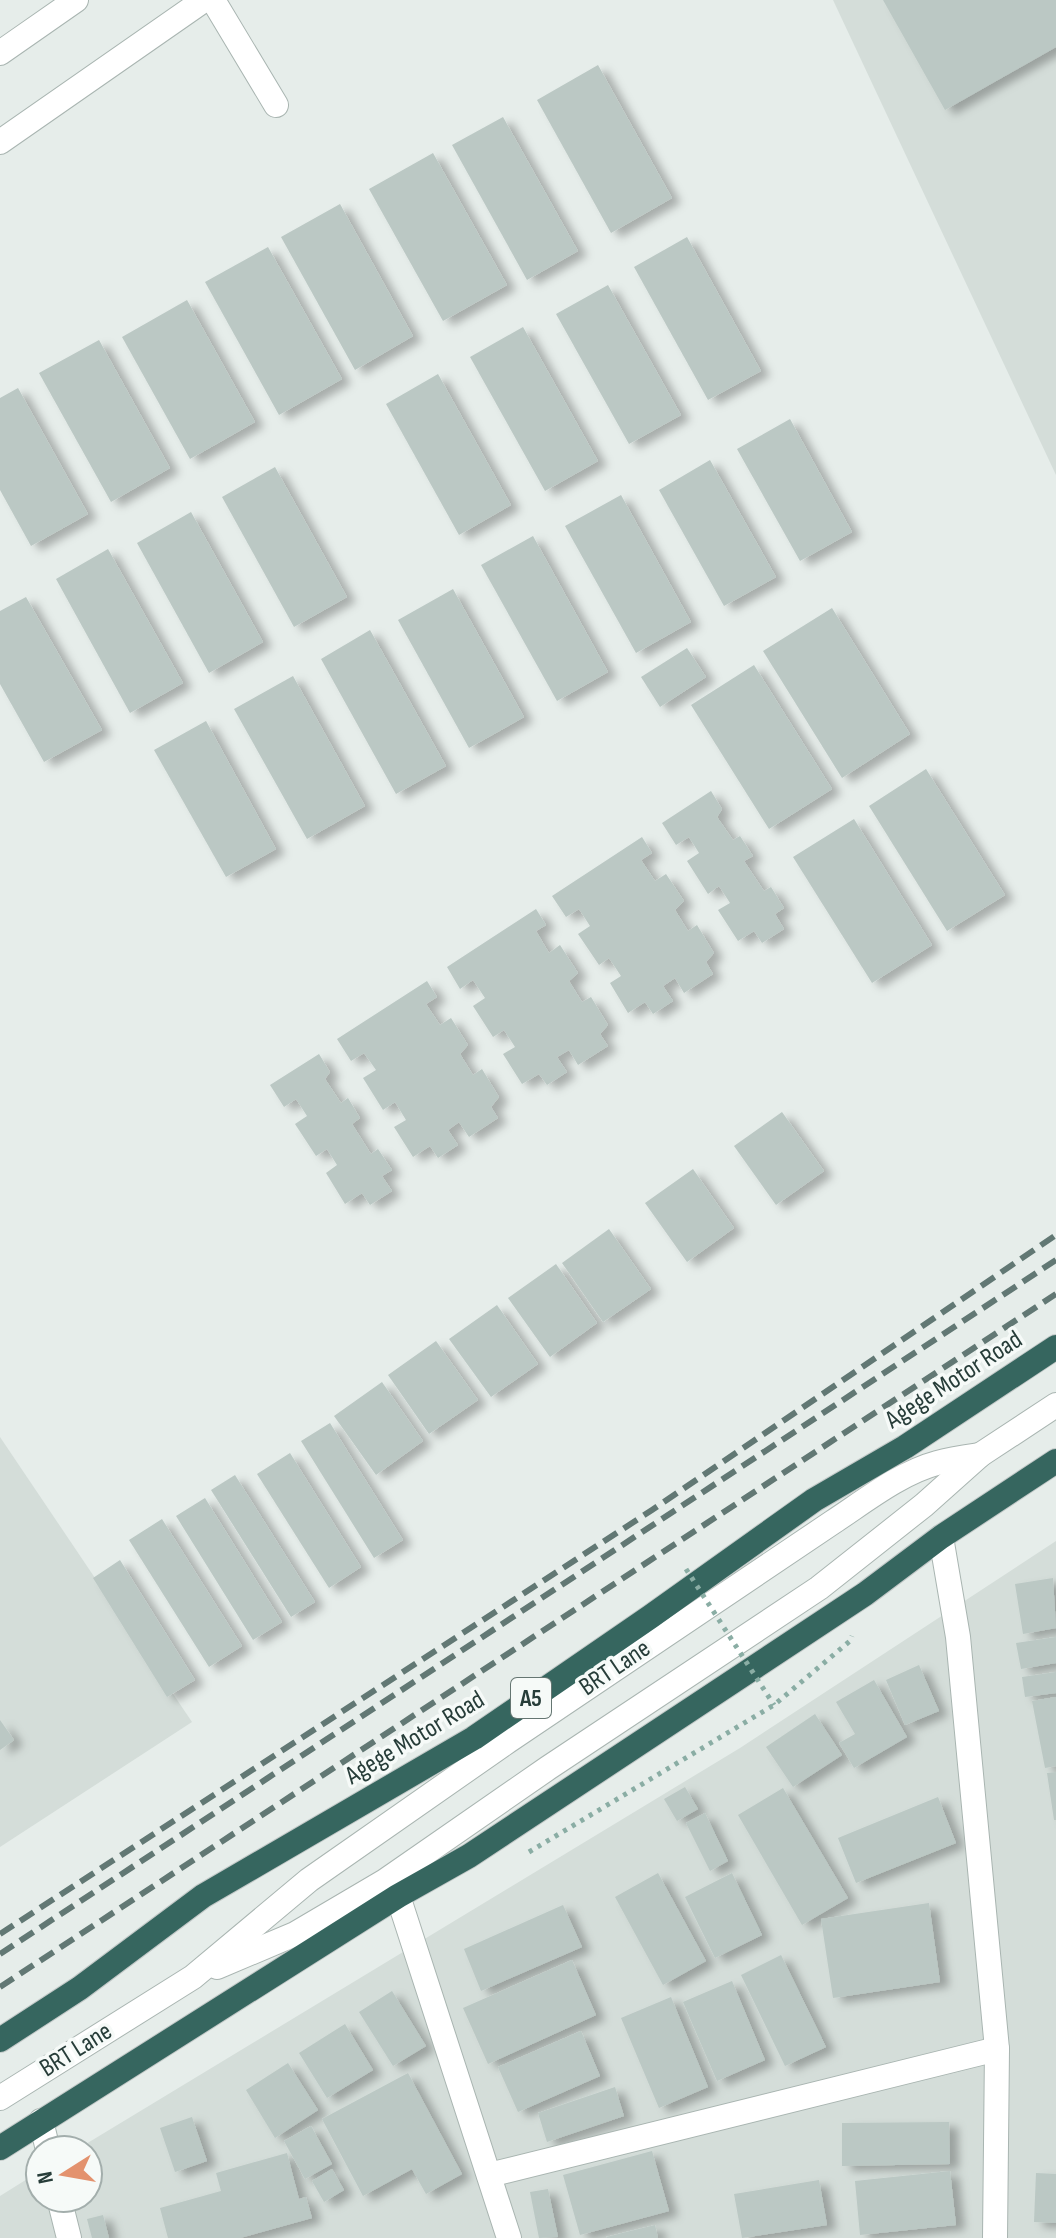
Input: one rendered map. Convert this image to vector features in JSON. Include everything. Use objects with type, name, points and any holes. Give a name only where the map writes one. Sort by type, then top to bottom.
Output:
[{"type":"highway","name":"Agege Motor Road","points":[[0,2040],[80,1988],[203,1896],[474,1738],[814,1500],[905,1447],[1056,1347]]},
{"type":"highway","points":[[0,2148],[398,1896],[469,1856],[865,1594],[941,1537],[1056,1461]]},
{"type":"street","points":[[0,53],[76,0]]},
{"type":"street","points":[[0,142],[204,0]]},
{"type":"street","points":[[213,0],[276,105]]},
{"type":"street","name":"BRT Lane","points":[[193,1977],[295,1934],[385,1881],[548,1768],[819,1588],[924,1505],[980,1455],[1056,1405]]},
{"type":"street","name":"BRT Lane","points":[[0,2098],[193,1977],[309,1880],[508,1741],[887,1486],[935,1463],[980,1455]]},
{"type":"street","points":[[941,1537],[958,1637],[997,2049],[995,2238]]},
{"type":"street","points":[[398,1896],[509,2238]]},
{"type":"street","points":[[489,2175],[997,2049]]},
{"type":"street","points":[[41,2121],[44,2134]]},
{"type":"street","points":[[63,2214],[69,2238]]},
{"type":"path","points":[[686,1569],[774,1705]]},
{"type":"path","points":[[524,1855],[774,1705],[850,1641]]},
{"type":"shaded area","points":[[833,0],[1056,0],[1056,475]]},
{"type":"shaded area","points":[[0,1437],[192,1722],[0,1847]]},
{"type":"shaded area","points":[[1056,1541],[1056,2238],[0,2238],[0,2196],[24,2181],[24,2214],[104,2214],[102,2134],[740,1748]]},
{"type":"building","points":[[883,0],[1056,0],[1056,47],[945,110]]},
{"type":"building","points":[[598,65],[672,198],[611,233],[537,100]]},
{"type":"building","points":[[503,117],[578,251],[527,280],[452,145]]},
{"type":"building","points":[[433,153],[507,285],[443,321],[369,189]]},
{"type":"building","points":[[340,204],[413,336],[355,370],[281,237]]},
{"type":"building","points":[[687,237],[761,371],[708,400],[634,267]]},
{"type":"building","points":[[268,247],[342,379],[279,415],[205,282]]},
{"type":"building","points":[[608,285],[681,415],[629,444],[556,314]]},
{"type":"building","points":[[187,300],[255,422],[190,459],[122,337]]},
{"type":"building","points":[[523,327],[598,461],[545,491],[470,357]]},
{"type":"building","points":[[99,340],[170,468],[111,502],[39,373]]},
{"type":"building","points":[[438,374],[511,505],[459,535],[386,404]]},
{"type":"building","points":[[18,388],[88,514],[31,546],[0,490],[0,398]]},
{"type":"building","points":[[790,419],[852,532],[800,561],[737,449]]},
{"type":"building","points":[[710,460],[776,577],[724,606],[659,490]]},
{"type":"building","points":[[275,467],[347,597],[294,627],[222,497]]},
{"type":"building","points":[[621,495],[691,622],[636,653],[565,526]]},
{"type":"building","points":[[191,512],[263,642],[209,673],[137,543]]},
{"type":"building","points":[[533,536],[608,672],[557,701],[481,565]]},
{"type":"building","points":[[108,549],[183,683],[130,713],[56,579]]},
{"type":"building","points":[[453,589],[524,717],[469,748],[398,620]]},
{"type":"building","points":[[26,597],[102,730],[44,762],[0,684],[0,611]]},
{"type":"building","points":[[832,608],[910,734],[842,778],[763,651]]},
{"type":"building","points":[[370,630],[446,766],[396,794],[321,659]]},
{"type":"building","points":[[687,648],[706,677],[660,707],[641,677]]},
{"type":"building","points":[[754,665],[832,789],[769,829],[691,705]]},
{"type":"building","points":[[293,676],[365,806],[307,839],[234,709]]},
{"type":"building","points":[[206,721],[276,849],[226,877],[154,750]]},
{"type":"building","points":[[926,769],[1005,895],[947,931],[869,806]]},
{"type":"building","points":[[711,791],[722,809],[717,817],[733,840],[740,836],[753,856],[744,861],[764,891],[771,887],[784,908],[775,914],[784,929],[762,943],[754,931],[738,941],[718,910],[730,903],[719,886],[708,894],[687,861],[699,853],[689,837],[676,845],[662,823]]},
{"type":"building","points":[[854,819],[932,945],[872,983],[793,857]]},
{"type":"building","points":[[642,837],[652,853],[641,860],[655,881],[666,874],[684,901],[675,910],[688,931],[697,925],[714,953],[706,962],[713,974],[684,993],[675,978],[663,986],[673,1001],[653,1014],[645,1002],[628,1013],[610,983],[621,976],[609,958],[599,965],[578,934],[590,926],[579,909],[566,917],[552,896]]},
{"type":"building","points":[[536,909],[546,925],[536,931],[549,953],[560,945],[578,973],[569,981],[582,1002],[591,997],[608,1025],[600,1034],[608,1046],[578,1065],[569,1050],[557,1057],[567,1072],[547,1085],[539,1074],[522,1084],[503,1054],[515,1047],[504,1030],[493,1037],[473,1006],[485,998],[473,980],[460,989],[447,967]]},
{"type":"building","points":[[427,981],[437,997],[426,1004],[440,1025],[451,1018],[468,1045],[460,1054],[473,1075],[482,1069],[499,1097],[491,1107],[498,1118],[469,1137],[459,1122],[448,1130],[458,1145],[438,1158],[430,1146],[413,1157],[394,1127],[406,1120],[395,1102],[383,1110],[363,1078],[376,1070],[364,1053],[351,1061],[337,1039]]},
{"type":"building","points":[[319,1054],[330,1072],[325,1079],[341,1103],[348,1098],[360,1118],[352,1124],[371,1154],[378,1149],[392,1170],[382,1176],[392,1191],[370,1205],[362,1193],[345,1204],[326,1173],[337,1165],[327,1149],[316,1156],[295,1124],[307,1116],[296,1099],[284,1107],[270,1085]]},
{"type":"building","points":[[782,1112],[824,1171],[776,1205],[734,1146]]},
{"type":"building","points":[[693,1169],[734,1228],[687,1262],[645,1203]]},
{"type":"building","points":[[609,1229],[651,1289],[603,1322],[562,1263]]},
{"type":"building","points":[[556,1264],[597,1323],[550,1357],[508,1298]]},
{"type":"building","points":[[497,1305],[538,1364],[491,1397],[449,1339]]},
{"type":"building","points":[[436,1341],[478,1400],[429,1434],[388,1375]]},
{"type":"building","points":[[382,1382],[423,1441],[376,1475],[334,1416]]},
{"type":"building","points":[[330,1423],[403,1540],[374,1558],[301,1441]]},
{"type":"building","points":[[290,1453],[361,1567],[329,1588],[257,1474]]},
{"type":"building","points":[[235,1475],[315,1602],[291,1617],[211,1490]]},
{"type":"building","points":[[205,1498],[282,1622],[253,1640],[176,1516]]},
{"type":"building","points":[[162,1519],[242,1646],[209,1667],[129,1540]]},
{"type":"building","points":[[120,1560],[195,1680],[167,1697],[93,1578]]},
{"type":"building","points":[[1053,1578],[1056,1628],[1023,1634],[1015,1584]]},
{"type":"building","points":[[1056,1637],[1056,1663],[1021,1669],[1016,1643]]},
{"type":"building","points":[[919,1665],[939,1711],[905,1725],[886,1680]]},
{"type":"building","points":[[1056,1672],[1056,1693],[1025,1697],[1022,1677]]},
{"type":"building","points":[[874,1680],[907,1737],[854,1768],[839,1743],[855,1734],[836,1702]]},
{"type":"building","points":[[1056,1697],[1056,1766],[1045,1768],[1032,1701]]},
{"type":"building","points":[[815,1714],[842,1755],[793,1787],[766,1747]]},
{"type":"building","points":[[0,1720],[14,1740],[0,1750]]},
{"type":"building","points":[[1056,1772],[1056,1820],[1054,1820],[1047,1773]]},
{"type":"building","points":[[685,1787],[698,1809],[677,1821],[664,1799]]},
{"type":"building","points":[[783,1788],[848,1898],[802,1925],[738,1815]]},
{"type":"building","points":[[938,1797],[956,1843],[856,1883],[838,1838]]},
{"type":"building","points":[[705,1813],[728,1861],[710,1871],[686,1823]]},
{"type":"building","points":[[658,1873],[706,1961],[663,1985],[615,1897]]},
{"type":"building","points":[[732,1873],[762,1935],[715,1958],[685,1897]]},
{"type":"building","points":[[929,1903],[940,1982],[833,1998],[821,1919]]},
{"type":"building","points":[[563,1905],[582,1947],[481,1991],[464,1949]]},
{"type":"building","points":[[781,1955],[826,2047],[785,2066],[741,1975]]},
{"type":"building","points":[[572,1960],[596,2015],[488,2064],[463,2008]]},
{"type":"building","points":[[732,1981],[765,2060],[717,2081],[683,2002]]},
{"type":"building","points":[[392,1991],[426,2046],[393,2066],[359,2012]]},
{"type":"building","points":[[671,1997],[708,2087],[659,2108],[621,2018]]},
{"type":"building","points":[[345,2024],[373,2070],[327,2098],[299,2053]]},
{"type":"building","points":[[581,2031],[600,2076],[518,2112],[498,2067]]},
{"type":"building","points":[[288,2063],[318,2110],[275,2138],[246,2090]]},
{"type":"building","points":[[408,2073],[462,2174],[426,2194],[412,2169],[363,2196],[322,2119]]},
{"type":"building","points":[[615,2087],[624,2116],[547,2142],[538,2113]]},
{"type":"building","points":[[192,2117],[207,2161],[175,2172],[160,2128]]},
{"type":"building","points":[[949,2122],[950,2164],[842,2166],[842,2123]]},
{"type":"building","points":[[311,2126],[332,2164],[305,2179],[284,2141]]},
{"type":"building","points":[[652,2151],[669,2211],[580,2235],[563,2175]]},
{"type":"building","points":[[287,2153],[299,2199],[306,2197],[312,2218],[240,2238],[168,2238],[160,2208],[221,2191],[216,2173]]},
{"type":"building","points":[[332,2169],[344,2190],[324,2202],[312,2181]]},
{"type":"building","points":[[950,2171],[956,2225],[860,2235],[855,2181]]},
{"type":"building","points":[[1036,2173],[1056,2174],[1056,2223],[1034,2222]]},
{"type":"building","points":[[819,2180],[827,2225],[742,2238],[734,2194]]},
{"type":"building","points":[[548,2189],[558,2237],[539,2238],[530,2192]]},
{"type":"building","points":[[103,2215],[109,2238],[92,2238],[87,2219]]},
{"type":"building","points":[[655,2225],[658,2238],[606,2237]]},
{"type":"railway","points":[[0,1934],[652,1510],[1056,1235]]},
{"type":"railway","points":[[0,1954],[1056,1260]]},
{"type":"railway","points":[[0,1987],[1056,1294]]}]
